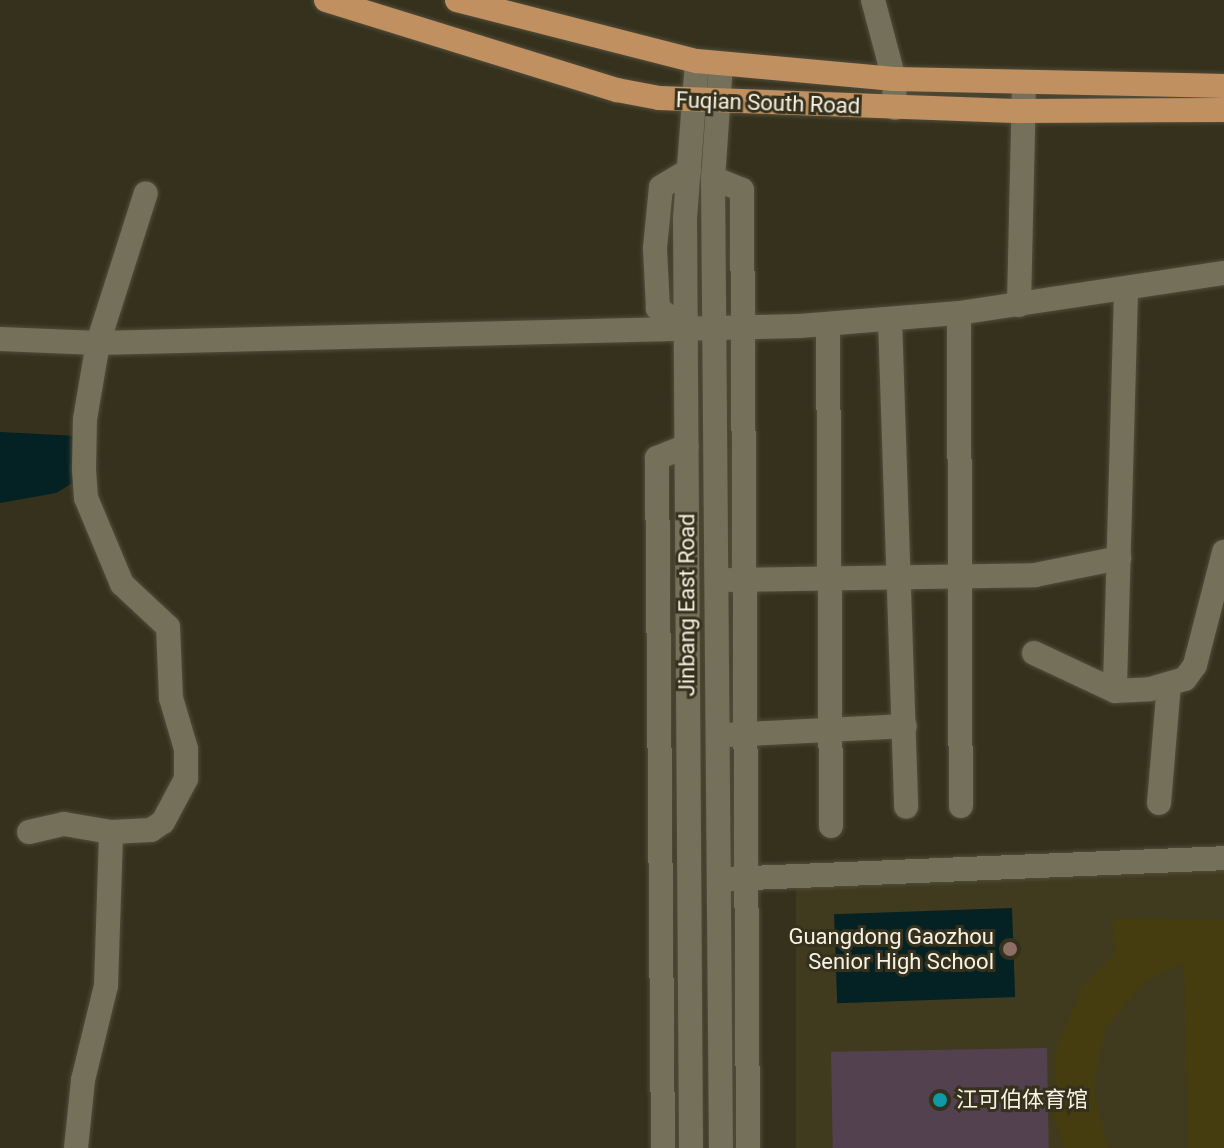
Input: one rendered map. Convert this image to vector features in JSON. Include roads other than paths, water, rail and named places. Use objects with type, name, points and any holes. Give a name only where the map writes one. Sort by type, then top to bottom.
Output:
[{"type":"main road","name":"Fuqian South Road","points":[[326,0],[617,90],[706,103],[1022,111],[1224,110]]},
{"type":"main road","name":"Fuqian South Road","points":[[461,1],[709,62],[894,79],[1224,86]]},
{"type":"street","points":[[873,0],[894,79],[895,108]]},
{"type":"street","name":"Jinbang East Road","points":[[709,62],[706,103],[713,178],[719,580],[717,880],[721,1146]]},
{"type":"street","points":[[1019,305],[1024,82]]},
{"type":"street","name":"Jinbang East Road","points":[[691,1147],[686,893],[689,170],[706,103]]},
{"type":"street","points":[[713,178],[742,190],[745,580],[743,879],[748,1148]]},
{"type":"street","points":[[29,832],[81,824],[111,832],[151,830],[163,822],[176,802],[187,765],[171,698],[168,627],[122,584],[86,498],[85,419],[98,343],[146,193]]},
{"type":"street","points":[[0,339],[98,343],[688,331],[828,324],[959,313],[1126,292],[1224,273]]},
{"type":"street","points":[[1115,691],[1126,292]]},
{"type":"street","points":[[959,313],[961,806]]},
{"type":"street","points":[[890,319],[906,807]]},
{"type":"street","points":[[828,324],[831,826]]},
{"type":"street","points":[[663,1148],[657,458],[687,446]]},
{"type":"street","points":[[657,524],[687,523]]},
{"type":"street","points":[[1034,653],[1115,691],[1169,685],[1185,679],[1195,665],[1224,552]]},
{"type":"street","points":[[719,580],[831,575],[1035,575],[1119,558]]},
{"type":"street","points":[[658,645],[686,644]]},
{"type":"street","points":[[1159,803],[1169,685]]},
{"type":"street","points":[[718,735],[905,726]]},
{"type":"street","points":[[76,1148],[83,1080],[106,986],[111,832]]},
{"type":"street","points":[[661,905],[717,880],[1224,858]]},
{"type":"street","points":[[691,1147],[721,1146]]},
{"type":"water","points":[[0,432],[78,436],[74,482],[56,493],[0,503]]},
{"type":"water","points":[[1012,908],[1015,997],[837,1003],[834,914]]},
{"type":"place","name":"Guangdong Gaozhou Senior High School","points":[[1010,949]]},
{"type":"place","name":"江可伯体育馆","points":[[940,1100]]}]
